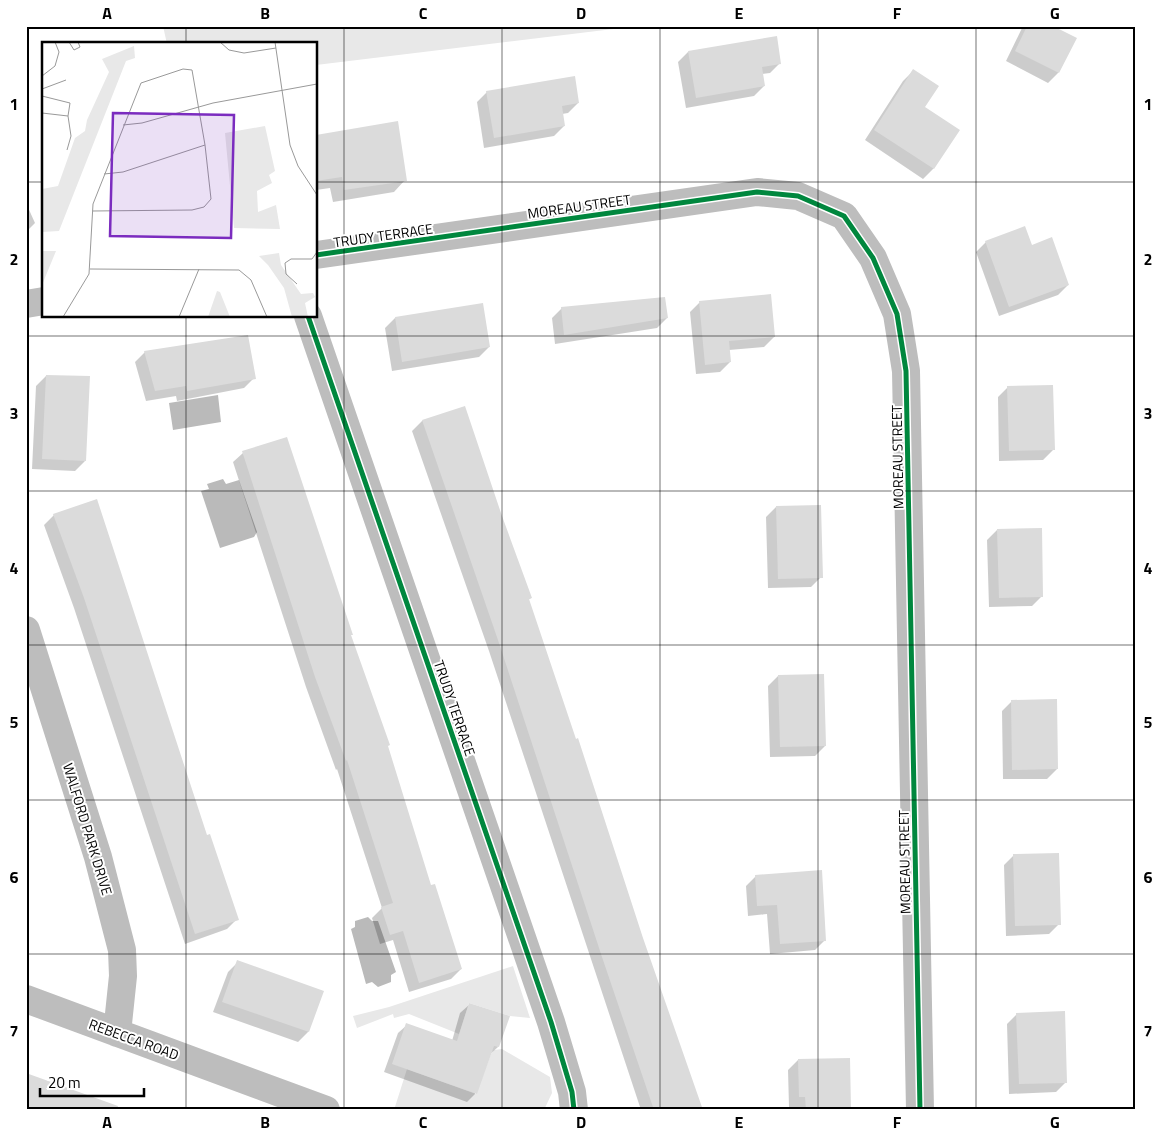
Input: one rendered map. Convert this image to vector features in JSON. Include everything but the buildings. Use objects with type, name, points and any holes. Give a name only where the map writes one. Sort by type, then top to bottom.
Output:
[{"type":"street","name":"MOREAU STREET","points":[[454,236],[758,192],[798,196],[844,216],[873,258],[897,314],[906,371],[920,1110]]},
{"type":"street","name":"TRUDY TERRACE","points":[[318,255],[454,236]]},
{"type":"street","points":[[26,304],[42,301]]},
{"type":"street","name":"TRUDY TERRACE","points":[[309,318],[551,1022],[572,1092],[574,1110]]},
{"type":"street","name":"WALFORD PARK DRIVE","points":[[26,630],[98,857],[122,950],[123,976],[117,1033]]},
{"type":"street","name":"REBECCA ROAD","points":[[26,999],[326,1110]]},
{"type":"shaded area","points":[[163,26],[638,26],[318,65],[318,42],[167,42]]},
{"type":"shaded area","points":[[218,395],[221,422],[173,430],[169,403]]},
{"type":"shaded area","points":[[223,479],[226,484],[239,480],[257,532],[254,537],[220,548],[201,491],[209,489],[207,484]]},
{"type":"shaded area","points":[[368,917],[372,921],[378,921],[396,972],[391,975],[391,982],[378,987],[372,982],[366,984],[351,929],[355,927],[355,921]]},
{"type":"shaded area","points":[[513,966],[530,1018],[510,1016],[469,1003],[459,1034],[409,1014],[394,1018],[393,1014],[357,1028],[353,1016],[389,1007]]},
{"type":"shaded area","points":[[502,1049],[550,1077],[552,1093],[544,1110],[394,1110],[407,1069],[476,1094],[491,1054],[494,1050]]},
{"type":"cycle path","points":[[318,255],[757,192],[798,196],[844,216],[873,258],[897,314],[906,371],[920,1110]]},
{"type":"cycle path","points":[[309,318],[551,1022],[572,1092],[574,1110]]}]
